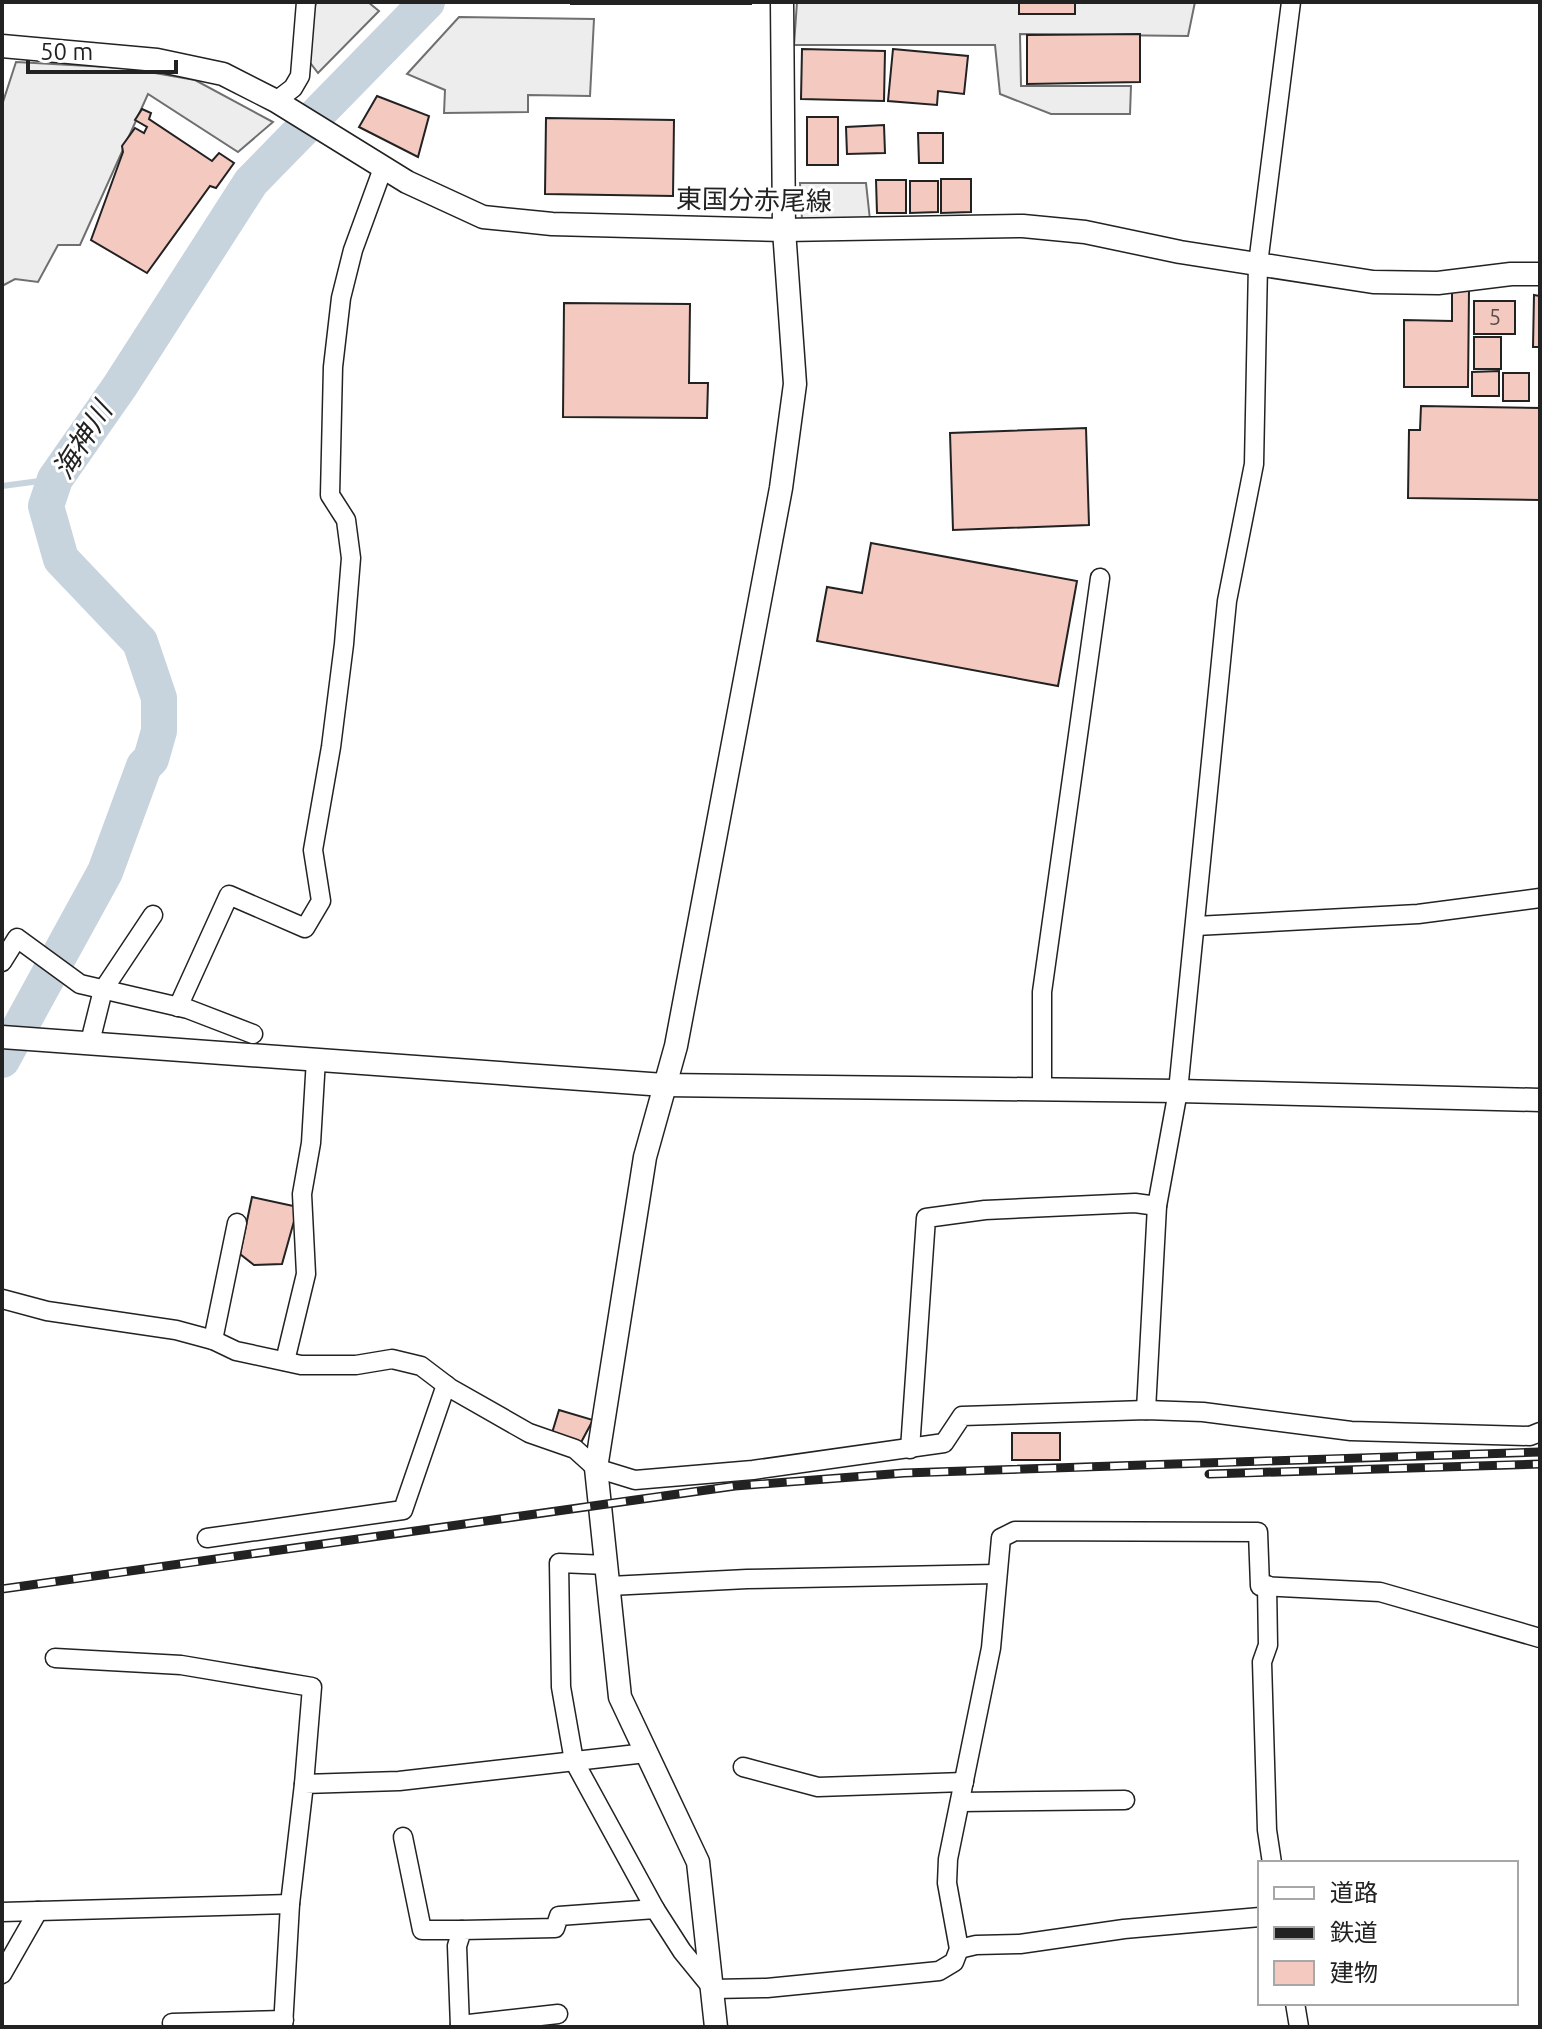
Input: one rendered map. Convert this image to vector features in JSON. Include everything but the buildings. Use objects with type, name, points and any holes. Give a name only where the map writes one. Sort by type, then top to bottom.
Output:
[{"type":"street","points":[[276,101],[293,88],[300,76],[306,2]]},
{"type":"street","points":[[716,2027],[698,1862],[620,1697],[596,1468],[645,1157],[676,1046],[787,448],[795,384],[784,230],[782,2]]},
{"type":"street","points":[[1146,1410],[1157,1206],[1178,1091],[1227,601],[1254,464],[1258,264],[1264,200],[1293,3]]},
{"type":"street","name":"東国分赤尾線","points":[[2,46],[157,60],[223,74],[276,101],[407,182],[483,217],[552,224],[784,230],[1023,226],[1085,232],[1373,282],[1438,283],[1511,274],[1540,274]]},
{"type":"street","points":[[178,1007],[229,895],[305,928],[321,901],[313,850],[335,718],[351,558],[346,520],[330,495],[333,367],[341,298],[353,250],[383,168]]},
{"type":"street","points":[[1042,1090],[1042,992],[1100,578]]},
{"type":"street","points":[[1196,926],[1418,914],[1540,898]]},
{"type":"street","points":[[90,1042],[103,990],[153,915]]},
{"type":"street","points":[[2,962],[9,933],[80,984],[178,1007],[253,1034]]},
{"type":"street","points":[[2,1037],[664,1085],[1178,1091],[1540,1100]]},
{"type":"street","points":[[285,1361],[306,1274],[302,1194],[311,1143],[316,1059]]},
{"type":"street","points":[[910,1449],[926,1218],[985,1210],[1135,1203],[1157,1206]]},
{"type":"street","points":[[213,1340],[237,1223]]},
{"type":"street","points":[[2,1299],[47,1311],[176,1330],[213,1340],[236,1351],[301,1365],[356,1365],[392,1359],[421,1366],[446,1385],[529,1433],[575,1449],[596,1468],[635,1480],[753,1470],[944,1443],[962,1416],[1146,1410],[1203,1412],[1351,1431],[1530,1436],[1540,1432]]},
{"type":"street","points":[[207,1538],[403,1510],[446,1385]]},
{"type":"street","points":[[713,1989],[767,1988],[939,1971],[954,1962],[959,1949],[947,1883],[948,1859],[991,1648],[1001,1538],[1015,1531],[1258,1532],[1260,1586],[1380,1592],[1540,1638]]},
{"type":"street","points":[[713,1989],[682,1951],[655,1909],[574,1761],[561,1687],[559,1563],[608,1576],[747,1579],[996,1574]]},
{"type":"street","points":[[1267,1585],[1268,1645],[1262,1662],[1267,1830],[1272,1861]]},
{"type":"street","points":[[55,1658],[181,1665],[312,1687],[290,1904],[283,2024],[172,2023]]},
{"type":"street","points":[[304,1784],[399,1781],[646,1753]]},
{"type":"street","points":[[743,1767],[818,1787],[964,1782]]},
{"type":"street","points":[[960,1802],[1125,1800]]},
{"type":"street","points":[[403,1837],[422,1930],[555,1928],[559,1916],[655,1909]]},
{"type":"street","points":[[2,1912],[290,1904]]},
{"type":"street","points":[[2,1974],[38,1911]]},
{"type":"street","points":[[959,1949],[1124,1929],[1258,1917]]},
{"type":"street","points":[[462,1930],[457,1946],[460,2026],[558,2014]]},
{"type":"street","points":[[1295,2005],[1299,2027]]},
{"type":"shaded area","points":[[316,2],[368,2],[379,11],[318,73],[305,56]]},
{"type":"shaded area","points":[[797,2],[1195,2],[1188,36],[1020,34],[1021,86],[1131,86],[1130,114],[1051,114],[1000,94],[995,45],[794,45]]},
{"type":"shaded area","points":[[459,17],[594,19],[590,96],[528,95],[528,112],[444,113],[445,90],[407,74]]},
{"type":"shaded area","points":[[16,62],[126,68],[195,80],[273,122],[238,152],[148,94],[80,245],[58,245],[38,282],[15,279],[2,286],[2,105]]},
{"type":"shaded area","points":[[800,183],[866,183],[870,220],[802,220]]},
{"type":"waterway","name":"海神川","points":[[2,1060],[105,872],[144,766],[151,759],[159,731],[159,698],[140,642],[61,559],[46,506],[55,479],[120,386],[251,182],[427,2]]},
{"type":"waterway","points":[[2,486],[55,479]]},
{"type":"railway","points":[[2,1589],[735,1486],[904,1473],[1540,1452]]},
{"type":"railway","points":[[1209,1474],[1540,1464]]}]
